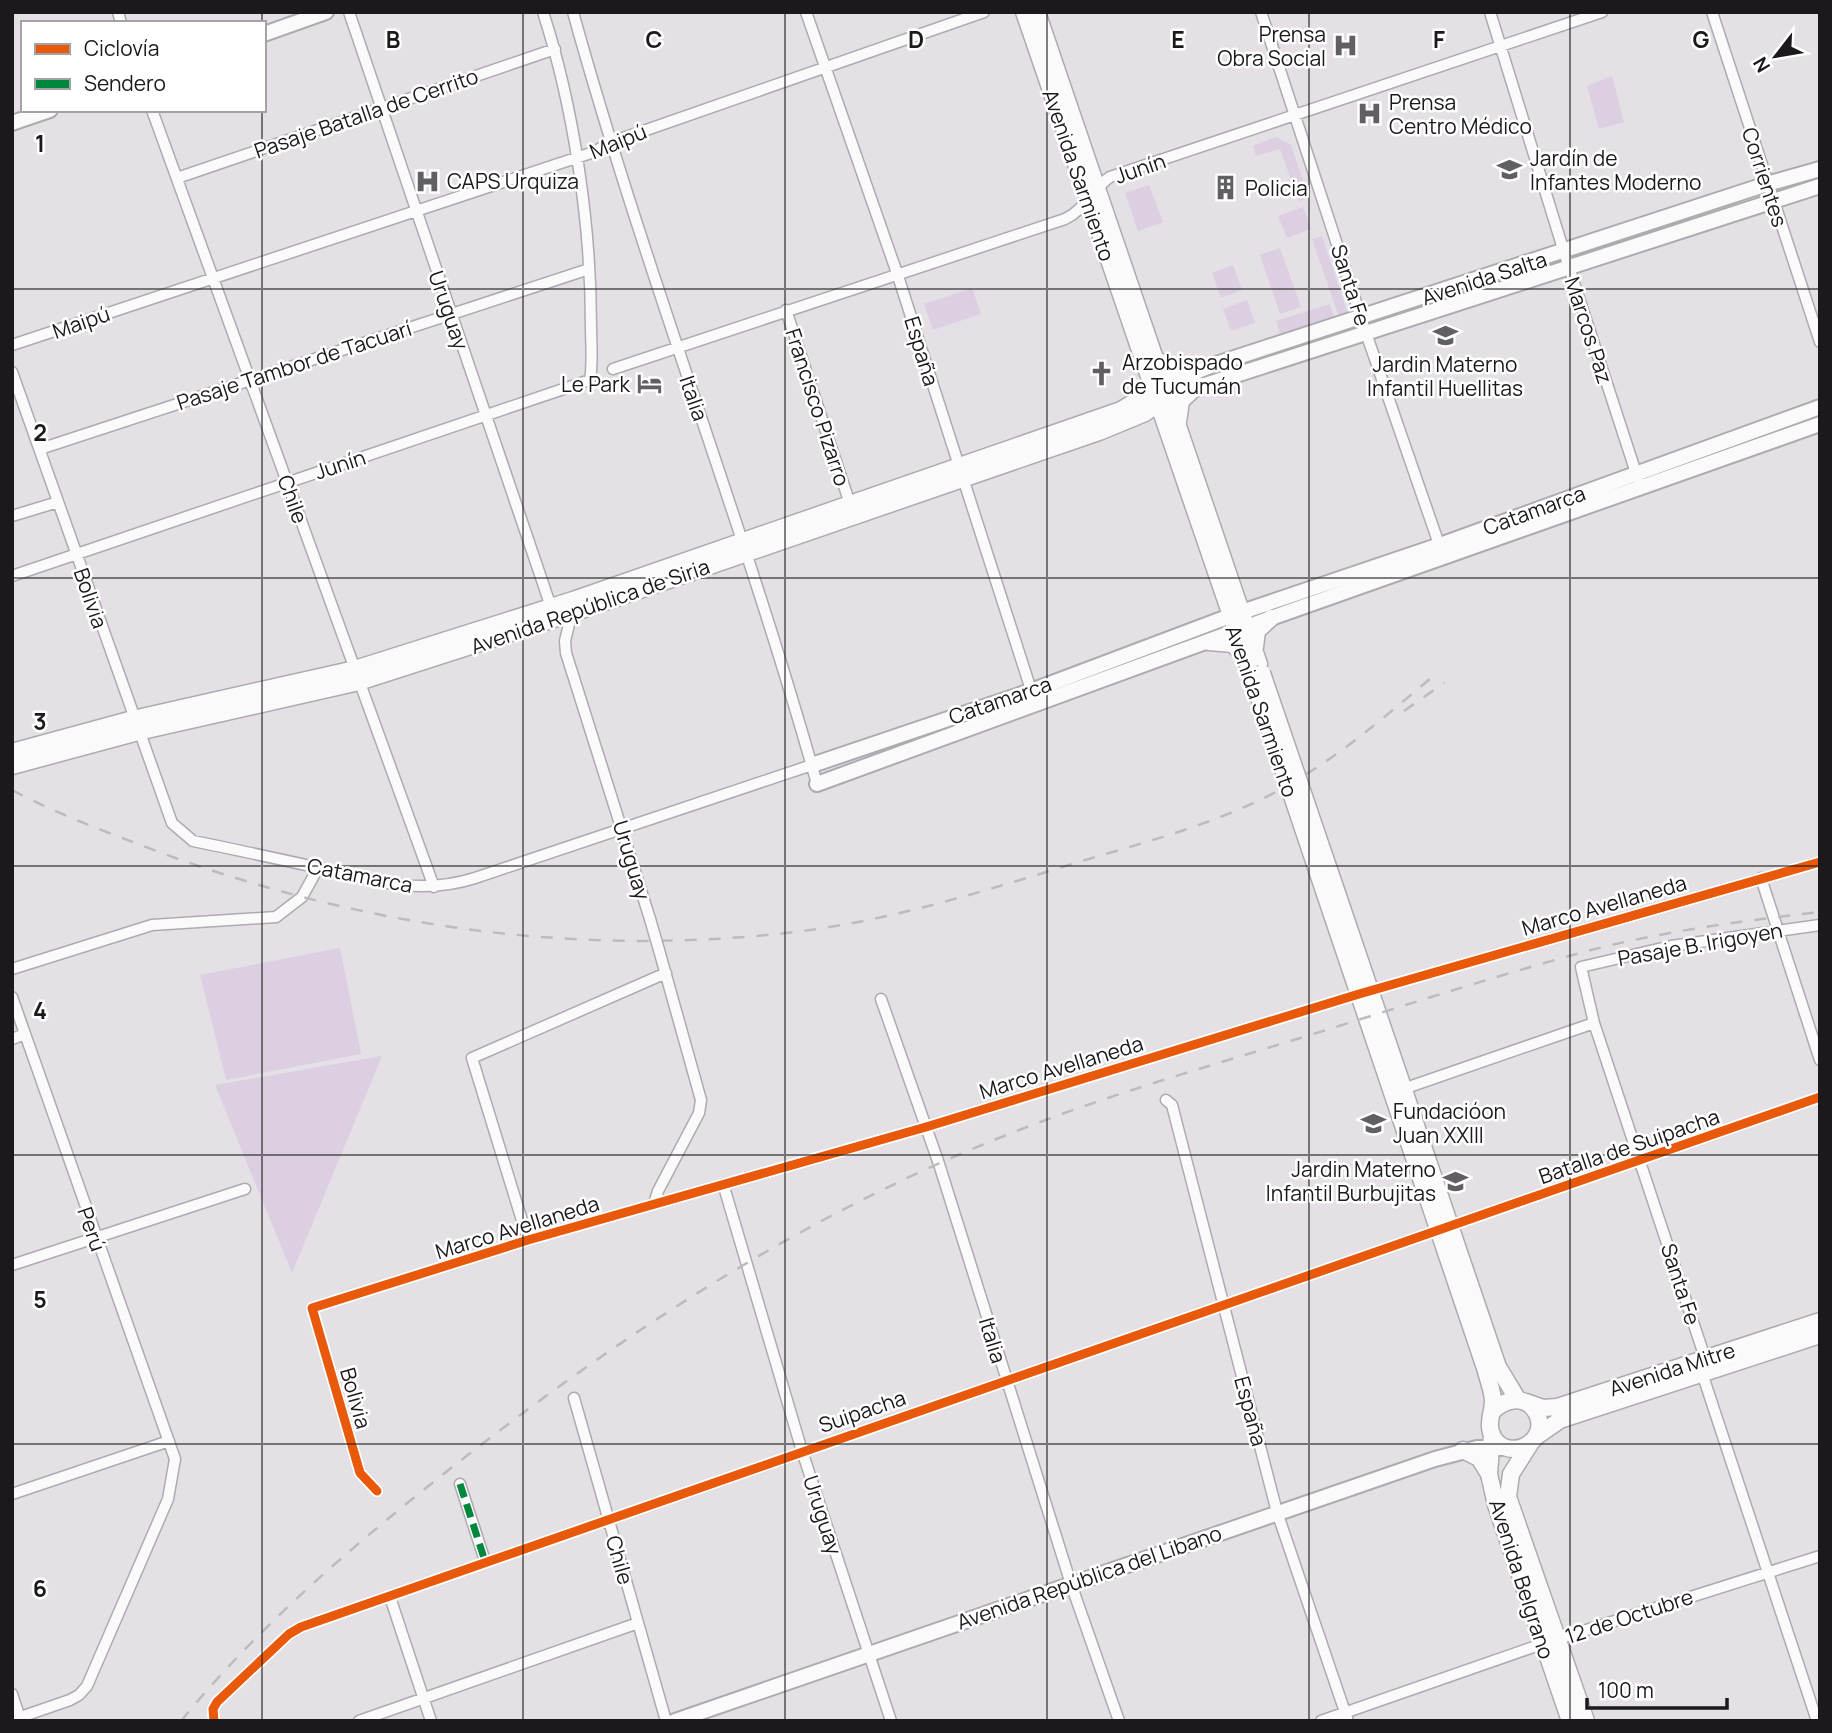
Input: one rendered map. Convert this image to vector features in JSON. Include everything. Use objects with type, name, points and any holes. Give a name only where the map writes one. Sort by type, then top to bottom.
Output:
[{"type":"main road","points":[[266,33],[326,12]]},
{"type":"main road","name":"Avenida Sarmiento","points":[[1024,12],[1174,434],[1331,892],[1443,1230],[1502,1377],[1521,1401]]},
{"type":"main road","name":"Avenida Sarmiento","points":[[1037,12],[1097,186],[1149,365]]},
{"type":"main road","points":[[12,124],[45,112]]},
{"type":"main road","name":"Avenida Salta","points":[[1364,326],[1564,252],[1820,169]]},
{"type":"main road","name":"Avenida Salta","points":[[1160,395],[1196,378],[1568,266],[1820,186]]},
{"type":"main road","points":[[1149,365],[1176,370],[1196,378],[1181,401],[1174,434],[1144,422],[1121,417],[1141,391],[1149,365]]},
{"type":"main road","name":"Avenida República de Siria","points":[[357,676],[1121,417],[1160,395]]},
{"type":"main road","name":"Catamarca","points":[[817,784],[1034,699],[1104,662],[1238,622],[1442,551],[1639,480],[1820,407]]},
{"type":"main road","name":"Catamarca","points":[[1639,480],[1820,424]]},
{"type":"main road","name":"Avenida República de Siria","points":[[744,547],[850,504],[960,472]]},
{"type":"main road","name":"Catamarca","points":[[812,765],[1034,699],[1209,642],[1238,622],[1271,618],[1442,551]]},
{"type":"main road","name":"Avenida República de Siria","points":[[12,752],[357,676],[562,608]]},
{"type":"main road","points":[[1252,661],[1257,631],[1271,618]]},
{"type":"main road","points":[[1209,642],[1233,644],[1252,661]]},
{"type":"main road","name":"Avenida República de Siria","points":[[12,766],[136,726]]},
{"type":"main road","name":"Avenida Sarmiento","points":[[1365,993],[1403,1089],[1491,1387],[1492,1412]]},
{"type":"main road","name":"Avenida Mitre","points":[[1533,1440],[1560,1420],[1820,1321]]},
{"type":"main road","name":"Avenida Mitre","points":[[1521,1401],[1544,1408],[1557,1407],[1820,1335]]},
{"type":"main road","points":[[1521,1401],[1539,1420],[1533,1440],[1522,1448],[1496,1443],[1492,1412],[1503,1402],[1521,1401]]},
{"type":"main road","name":"Avenida Belgrano","points":[[1533,1440],[1511,1474],[1508,1497],[1570,1721]]},
{"type":"main road","name":"Avenida República del Libano","points":[[675,1721],[1278,1512],[1463,1450],[1496,1443]]},
{"type":"main road","name":"Avenida Belgrano","points":[[1496,1443],[1489,1474],[1496,1505],[1549,1641],[1586,1721]]},
{"type":"main road","points":[[1463,1450],[1479,1458],[1489,1474]]},
{"type":"street","name":"Uruguay","points":[[349,12],[484,416],[562,608],[566,653],[666,972]]},
{"type":"street","points":[[543,12],[555,49],[575,158],[589,269]]},
{"type":"street","name":"Italia","points":[[573,12],[609,143],[744,547],[817,784]]},
{"type":"street","name":"España","points":[[806,12],[897,273],[1034,699]]},
{"type":"street","name":"Maipú","points":[[12,345],[575,158],[609,143],[984,12]]},
{"type":"street","name":"Santa Fe","points":[[1261,12],[1364,326],[1442,551]]},
{"type":"street","name":"Marcos Paz","points":[[1490,12],[1568,266],[1639,480]]},
{"type":"street","name":"Junín","points":[[613,369],[1065,219],[1089,201],[1097,186],[1110,177],[1602,12]]},
{"type":"street","name":"Corrientes","points":[[1712,12],[1820,342]]},
{"type":"street","name":"Pasaje Batalla de Cerrito","points":[[177,178],[555,49]]},
{"type":"street","name":"Chile","points":[[153,112],[434,887]]},
{"type":"street","name":"Junín","points":[[12,576],[590,380],[589,269]]},
{"type":"street","name":"Pasaje Tambor de Tacuarí","points":[[40,449],[589,269]]},
{"type":"street","name":"Francisco Pizarro","points":[[786,310],[850,504]]},
{"type":"street","name":"Bolivia","points":[[12,372],[172,823]]},
{"type":"street","points":[[12,516],[58,502]]},
{"type":"street","name":"Catamarca","points":[[172,823],[192,841],[408,888],[434,887],[465,881],[812,765]]},
{"type":"street","name":"Marco Avellaneda","points":[[312,1308],[528,1240],[724,1187],[1365,993],[1820,862]]},
{"type":"street","points":[[12,968],[135,929],[276,917],[302,897],[318,868]]},
{"type":"street","points":[[1761,878],[1820,1060]]},
{"type":"street","name":"Pasaje B. Irigoyen","points":[[1581,967],[1671,946],[1820,925]]},
{"type":"street","name":"Santa Fe","points":[[1581,967],[1594,1023],[1642,1161],[1766,1572],[1817,1721]]},
{"type":"street","points":[[528,1240],[472,1058],[666,972],[701,1100],[699,1113],[658,1191],[654,1204]]},
{"type":"street","name":"Perú","points":[[12,997],[94,1237],[175,1459],[168,1499],[86,1686],[79,1695],[70,1700],[18,1719]]},
{"type":"street","name":"Italia","points":[[881,999],[926,1127],[1071,1584],[1119,1721]]},
{"type":"street","points":[[1403,1089],[1594,1023]]},
{"type":"street","points":[[12,1039],[25,1034]]},
{"type":"street","name":"Batalla de Suipacha","points":[[1443,1230],[1820,1097]]},
{"type":"street","name":"España","points":[[1166,1100],[1172,1105],[1278,1512],[1346,1717]]},
{"type":"street","name":"Uruguay","points":[[724,1187],[802,1451],[891,1721]]},
{"type":"street","points":[[12,1265],[245,1189]]},
{"type":"street","name":"Suipacha","points":[[213,1715],[217,1702],[289,1633],[608,1518],[1443,1230]]},
{"type":"street","name":"Bolivia","points":[[312,1308],[360,1473],[377,1491]]},
{"type":"street","name":"Chile","points":[[574,1398],[666,1721]]},
{"type":"street","points":[[12,1493],[169,1441]]},
{"type":"street","points":[[460,1484],[485,1561]]},
{"type":"street","name":"12 de Octubre","points":[[1321,1721],[1346,1717],[1549,1641],[1820,1556]]},
{"type":"street","points":[[390,1597],[431,1721]]},
{"type":"street","points":[[359,1721],[638,1623]]},
{"type":"street","points":[[12,1694],[18,1719]]},
{"type":"shaded area","points":[[1612,76],[1624,122],[1599,129],[1587,86]]},
{"type":"shaded area","points":[[1276,137],[1291,145],[1309,198],[1299,201],[1280,149],[1256,156],[1253,146]]},
{"type":"shaded area","points":[[1149,185],[1163,222],[1138,231],[1125,193]]},
{"type":"shaded area","points":[[1303,207],[1311,229],[1287,238],[1278,216]]},
{"type":"shaded area","points":[[1322,236],[1348,314],[1339,317],[1312,239]]},
{"type":"shaded area","points":[[1280,248],[1301,307],[1280,314],[1260,255]]},
{"type":"shaded area","points":[[1233,265],[1242,290],[1221,298],[1212,273]]},
{"type":"shaded area","points":[[972,288],[981,314],[933,330],[924,304]]},
{"type":"shaded area","points":[[1247,300],[1255,323],[1231,331],[1223,309]]},
{"type":"shaded area","points":[[1330,304],[1334,317],[1280,334],[1276,321]]},
{"type":"shaded area","points":[[340,948],[361,1054],[226,1080],[200,975]]},
{"type":"shaded area","points":[[382,1056],[292,1273],[215,1085]]},
{"type":"railway","points":[[12,790],[48,808],[159,852],[309,899],[386,916],[463,929],[619,941],[698,940],[777,934],[852,923],[926,906],[1162,837],[1221,817],[1278,791],[1322,764],[1437,673]]},
{"type":"railway","points":[[1404,711],[1444,683]]},
{"type":"railway","points":[[181,1721],[244,1651],[311,1586],[455,1465],[516,1418],[642,1329],[707,1287],[841,1210],[982,1145],[1063,1114],[1478,983],[1639,939],[1729,923],[1820,912]]},
{"type":"marked path","points":[[460,1484],[485,1561]]},
{"type":"cycle path","points":[[377,1491],[360,1473],[312,1308],[528,1240],[926,1127],[1359,994],[1820,862]]},
{"type":"cycle path","points":[[214,1721],[213,1709],[217,1702],[289,1634],[301,1627],[1820,1097]]},
{"type":"place","name":"Prensa Obra Social","points":[[1346,46]]},
{"type":"place","name":"Prensa Centro Médico","points":[[1369,114]]},
{"type":"place","name":"Jardín de Infantes Moderno","points":[[1510,170]]},
{"type":"place","name":"CAPS Urquiza","points":[[427,181]]},
{"type":"place","name":"Policia","points":[[1225,188]]},
{"type":"place","name":"Jardin Materno Infantil Huellitas","points":[[1445,335]]},
{"type":"place","name":"Arzobispado de Tucumán","points":[[1102,374]]},
{"type":"place","name":"Le Park","points":[[650,384]]},
{"type":"place","name":"Fundacióon Juan XXIII","points":[[1373,1123]]},
{"type":"place","name":"Jardin Materno Infantil Burbujitas","points":[[1456,1181]]}]
